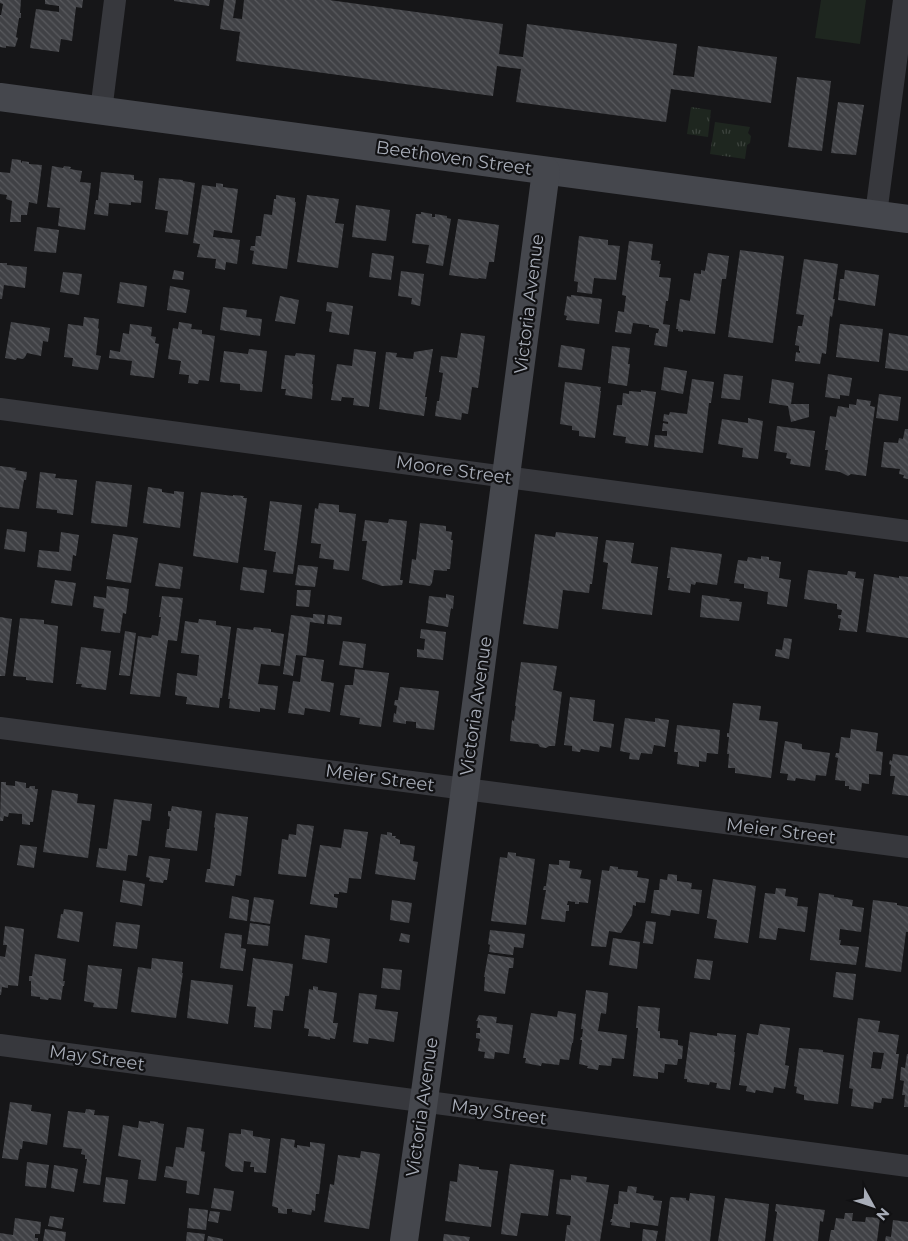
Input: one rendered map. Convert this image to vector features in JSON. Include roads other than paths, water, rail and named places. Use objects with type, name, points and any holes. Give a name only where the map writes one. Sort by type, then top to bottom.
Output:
[{"type":"street","points":[[101,111],[116,0]]},
{"type":"street","points":[[876,214],[904,0]]},
{"type":"street","name":"Beethoven Street","points":[[0,98],[908,219]]},
{"type":"street","name":"Victoria Avenue","points":[[404,1241],[546,170]]},
{"type":"street","name":"Moore Street","points":[[0,409],[908,531]]},
{"type":"street","name":"Meier Street","points":[[0,728],[908,847]]},
{"type":"street","name":"May Street","points":[[0,1045],[908,1166]]}]
